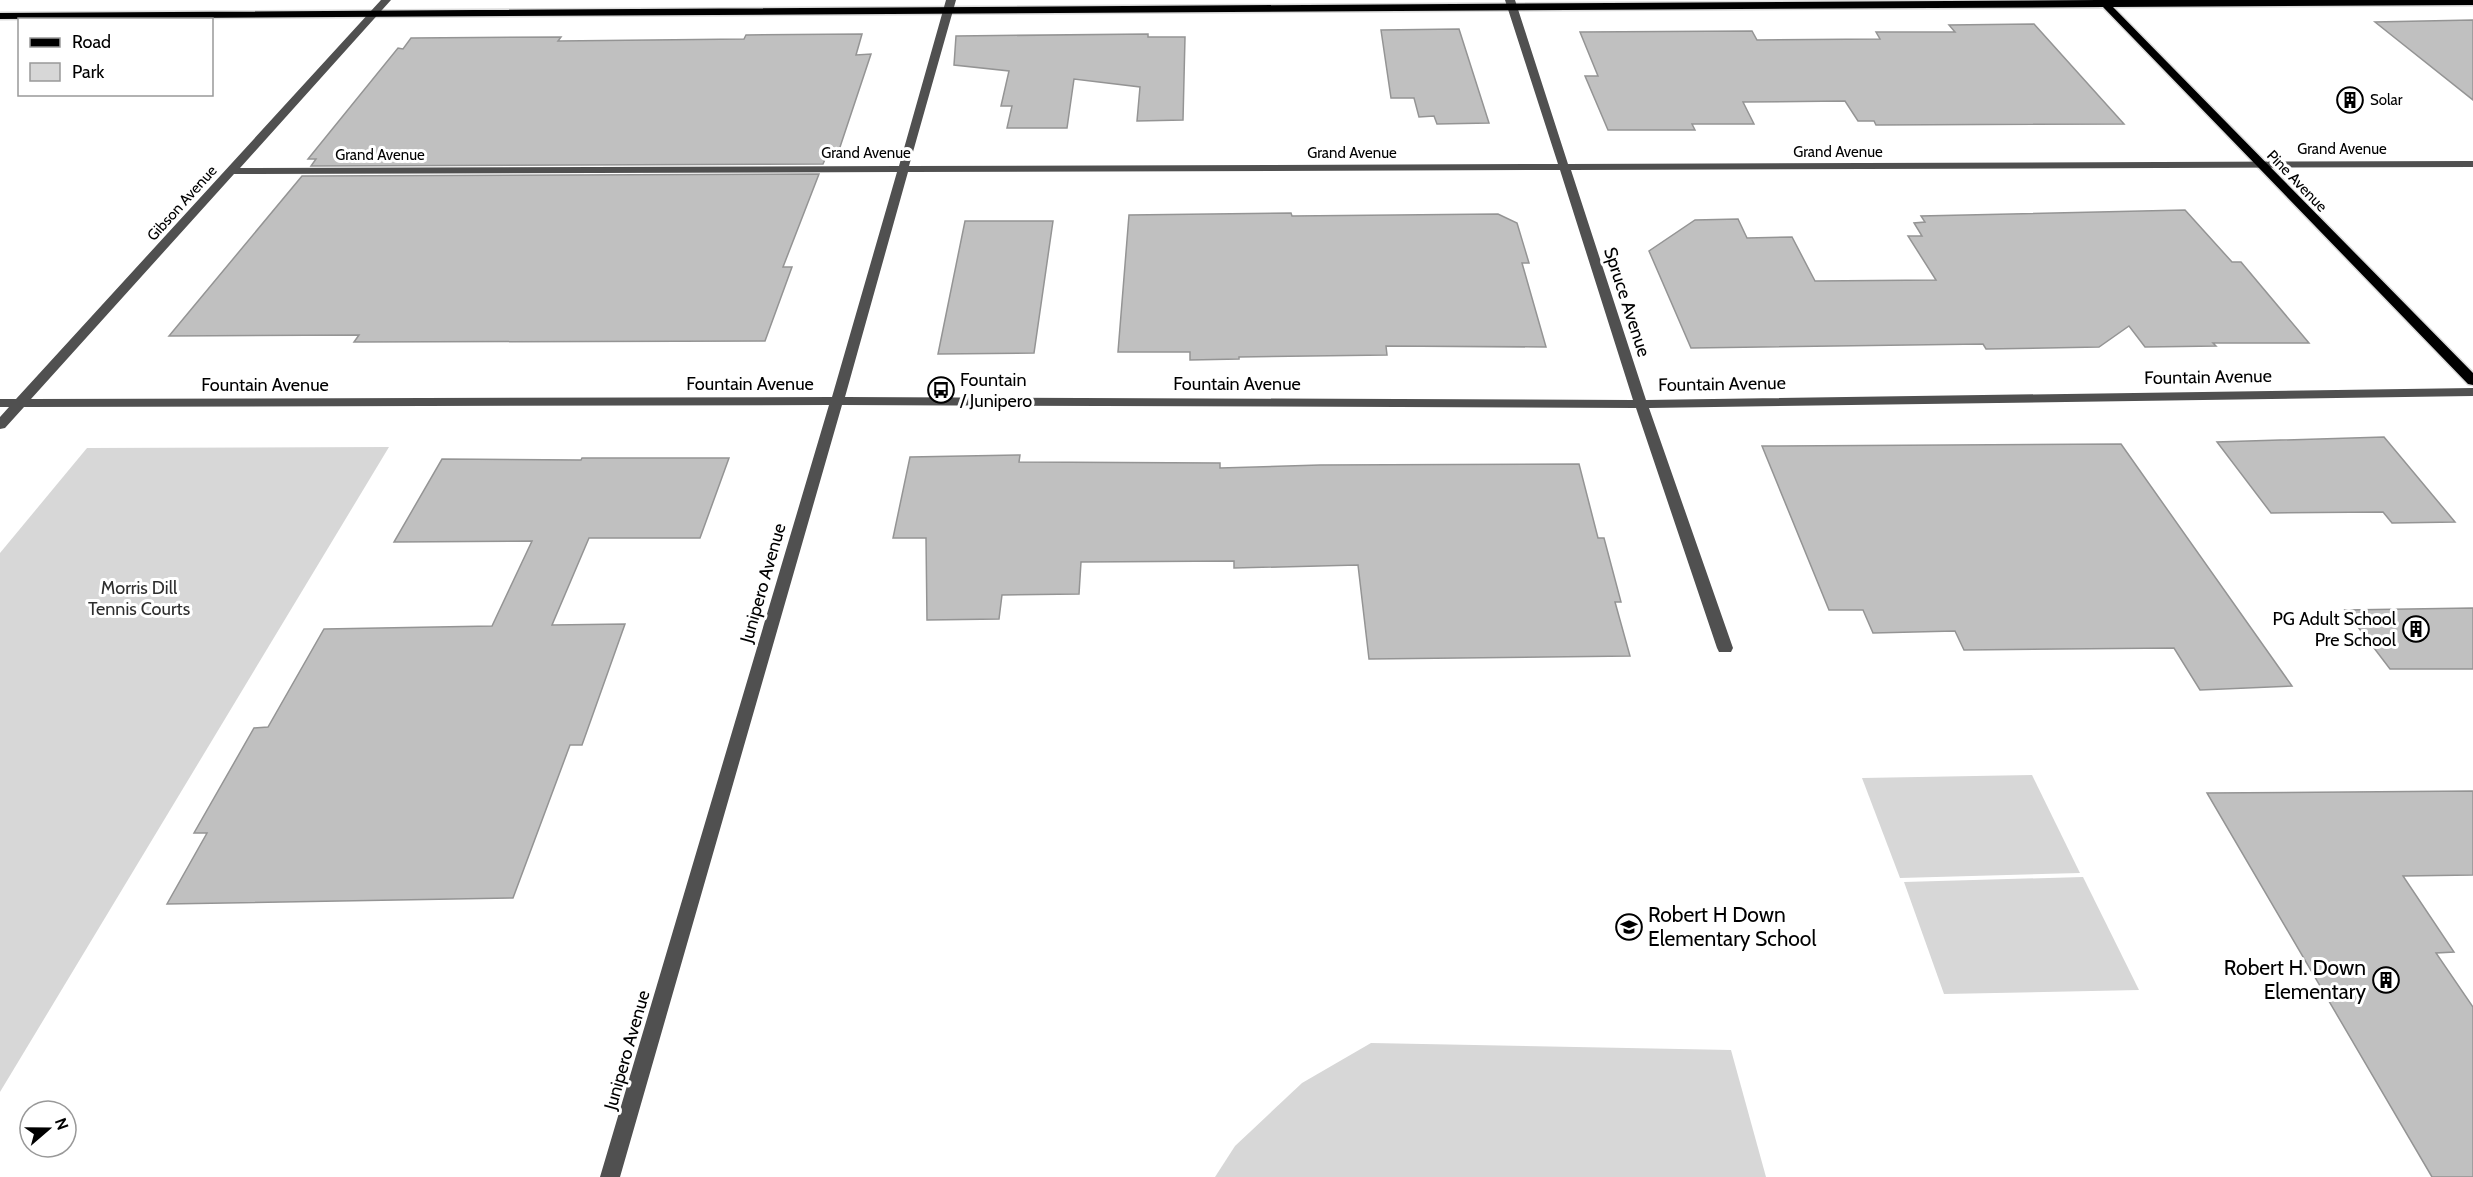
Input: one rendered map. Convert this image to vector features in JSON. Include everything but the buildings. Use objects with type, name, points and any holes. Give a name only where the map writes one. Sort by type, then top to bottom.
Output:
[{"type":"main road","name":"Pine Avenue","points":[[2103,2],[2473,381]]},
{"type":"main road","points":[[0,16],[373,14],[949,5],[2473,2]]},
{"type":"street","name":"Gibson Avenue","points":[[0,425],[386,0]]},
{"type":"street","name":"Spruce Avenue","points":[[1511,4],[1641,404],[1725,648]]},
{"type":"street","name":"Junipero Avenue","points":[[610,1177],[837,401],[949,5]]},
{"type":"street","name":"Grand Avenue","points":[[231,171],[2473,164]]},
{"type":"street","name":"Fountain Avenue","points":[[0,403],[837,401],[1641,404],[2473,392]]},
{"type":"green space","name":"Morris Dill Tennis Courts","points":[[389,447],[0,1092],[0,553],[87,448]]},
{"type":"green space","points":[[2032,775],[2080,873],[1900,878],[1862,778]]},
{"type":"green space","points":[[2083,877],[2139,990],[1944,994],[1904,882]]},
{"type":"green space","points":[[1371,1043],[1731,1050],[1766,1177],[1215,1177],[1235,1146],[1302,1083]]},
{"type":"place","name":"Solar","points":[[2350,100]]},
{"type":"place","name":"Fountain / Junipero","points":[[941,390]]},
{"type":"place","name":"PG Adult School Pre School","points":[[2416,629]]},
{"type":"place","name":"Robert H Down Elementary School","points":[[1629,927]]},
{"type":"place","name":"Robert H. Down Elementary","points":[[2386,980]]}]
